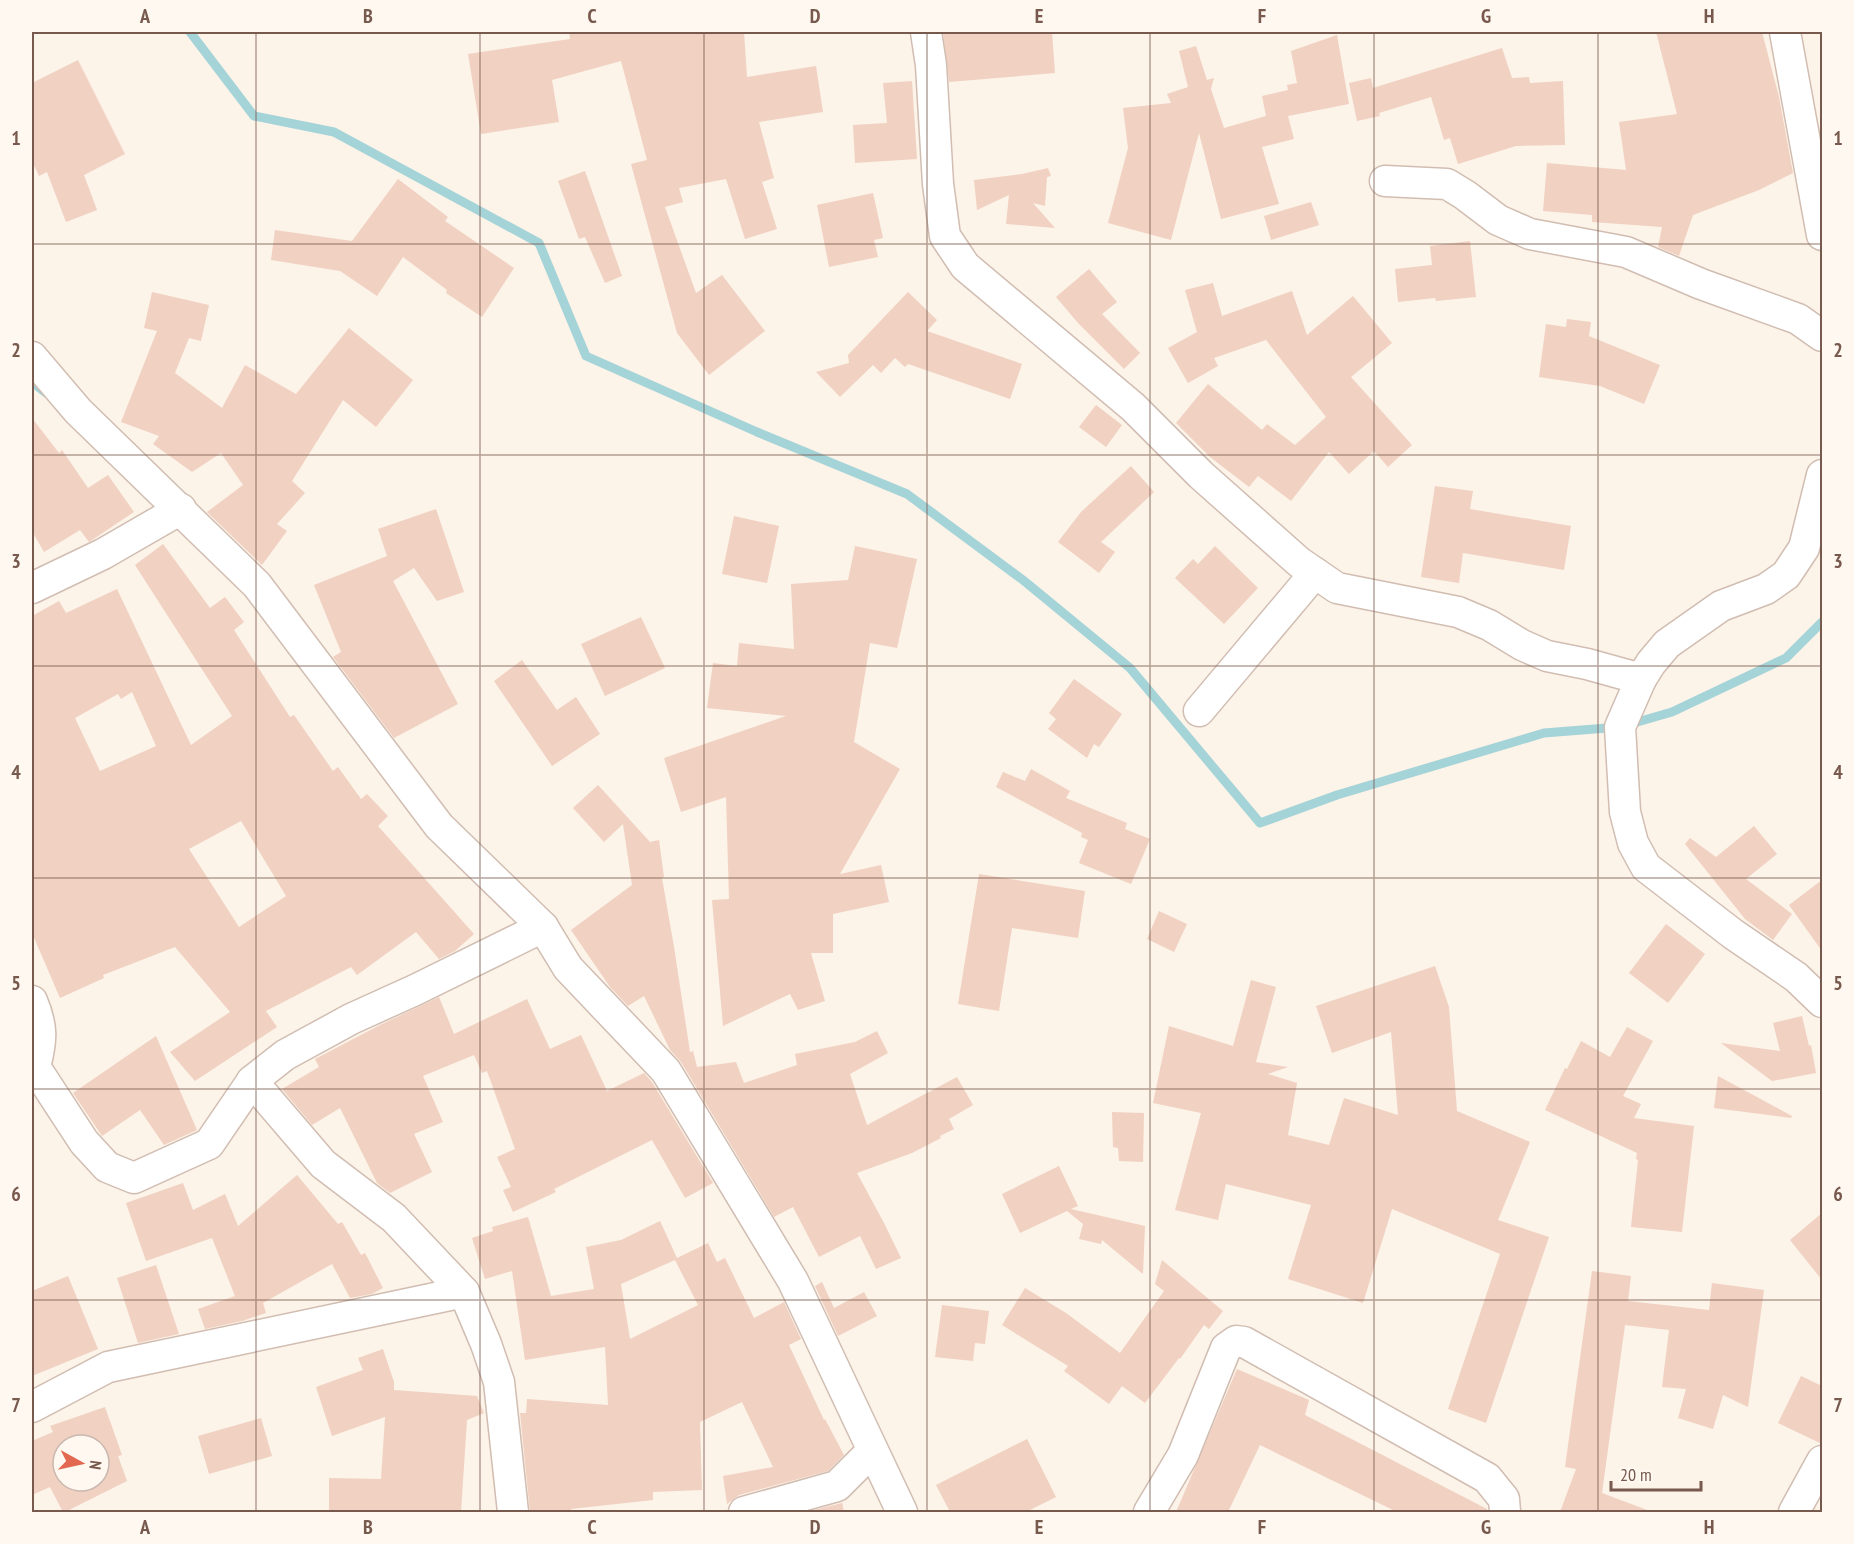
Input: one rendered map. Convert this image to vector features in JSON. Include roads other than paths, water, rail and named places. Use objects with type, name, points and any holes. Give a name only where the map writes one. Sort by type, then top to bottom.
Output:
[{"type":"street","points":[[926,32],[931,65],[938,184],[945,236],[965,266],[1133,407],[1201,475],[1299,562],[1337,588],[1458,612],[1489,625],[1522,645],[1547,656],[1641,679]]},
{"type":"street","points":[[1785,32],[1822,235]]},
{"type":"street","points":[[1385,181],[1447,184],[1498,220],[1530,234],[1626,252],[1701,284],[1798,319],[1822,336]]},
{"type":"street","points":[[32,357],[78,411],[257,585],[439,826],[543,927],[568,968],[666,1071],[793,1281],[902,1512]]},
{"type":"street","points":[[1822,476],[1804,548],[1786,575],[1766,589],[1721,606],[1667,644],[1641,679],[1620,727],[1625,812],[1633,843],[1646,867],[1733,934],[1796,977],[1822,1002]]},
{"type":"street","points":[[32,588],[103,554],[181,509]]},
{"type":"street","points":[[1199,711],[1315,573]]},
{"type":"street","points":[[32,1000],[37,1014],[41,1040],[33,1068],[84,1142],[107,1167],[134,1178],[209,1144],[252,1081],[285,1055],[351,1019],[543,927]]},
{"type":"street","points":[[252,1081],[323,1164],[394,1218],[464,1292],[499,1382],[513,1512]]},
{"type":"street","points":[[32,1407],[108,1367],[464,1292]]},
{"type":"street","points":[[1149,1512],[1183,1455],[1226,1348],[1236,1341],[1244,1342],[1487,1478],[1504,1499],[1505,1512]]},
{"type":"street","points":[[744,1512],[837,1486],[872,1451]]},
{"type":"street","points":[[1794,1512],[1822,1461]]},
{"type":"waterway","points":[[190,32],[254,116],[334,132],[539,243],[586,356],[757,432],[907,494],[1023,580],[1130,668],[1260,823],[1337,795],[1544,733],[1620,727],[1672,712],[1786,658],[1822,622]]},
{"type":"waterway","points":[[32,382],[46,393]]}]
